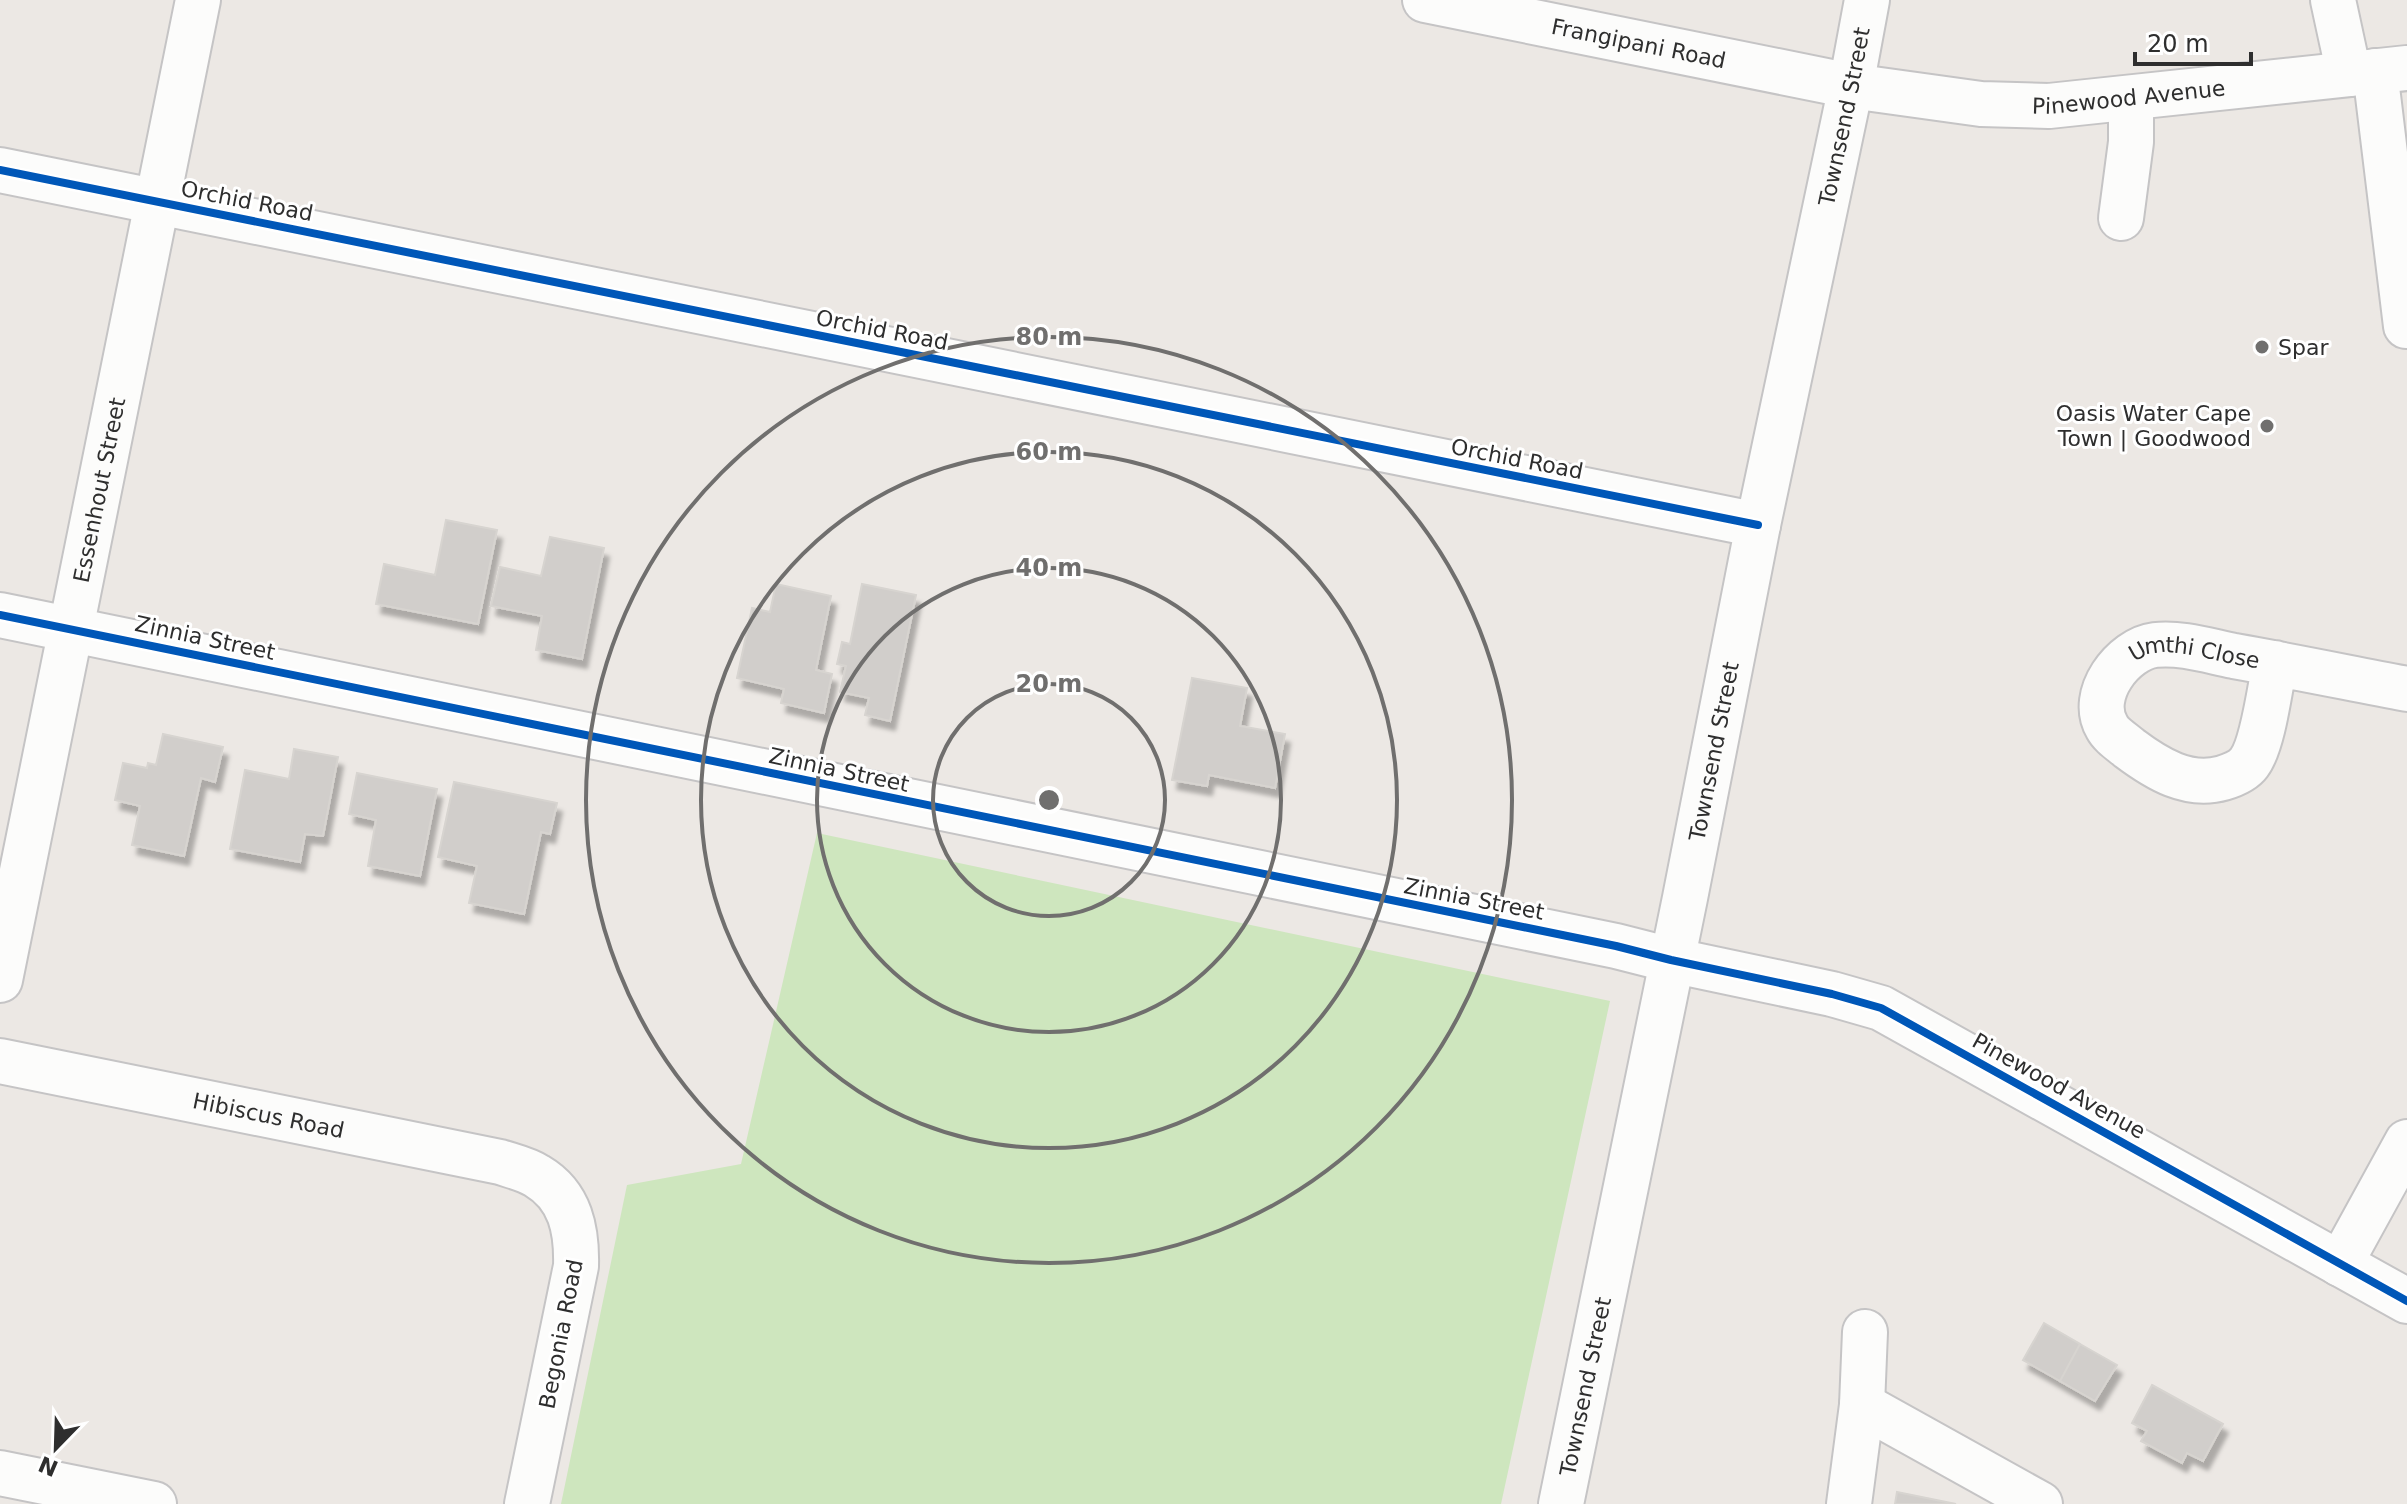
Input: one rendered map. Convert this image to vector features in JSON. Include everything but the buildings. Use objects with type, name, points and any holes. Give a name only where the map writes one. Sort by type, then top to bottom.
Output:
[{"type":"street","name":"Essenhout Street","points":[[0,980],[198,0]]},
{"type":"street","name":"Frangipani Road","points":[[1425,0],[1851,86]]},
{"type":"street","name":"Townsend Street","points":[[1561,1504],[1867,0]]},
{"type":"street","points":[[2333,0],[2377,71],[2406,326]]},
{"type":"street","name":"Pinewood Avenue","points":[[1851,86],[1981,104],[2049,106],[2377,71]]},
{"type":"street","points":[[2121,218],[2131,142],[2131,99]]},
{"type":"street","name":"Orchid Road","points":[[0,170],[1758,525]]},
{"type":"street","name":"Zinnia Street","points":[[0,615],[1616,946],[1671,960]]},
{"type":"street","name":"Umthi Close","points":[[2275,663],[2407,689]]},
{"type":"street","name":"Pinewood Avenue","points":[[1671,960],[1832,994],[1881,1008],[2407,1301]]},
{"type":"street","name":"Hibiscus Road","points":[[0,1061],[500,1162],[537,1176]]},
{"type":"street","points":[[2340,1264],[2407,1142]]},
{"type":"street","name":"Begonia Road","points":[[527,1504],[576,1266],[577,1235],[569,1212],[554,1191],[537,1176]]},
{"type":"street","points":[[1849,1504],[1862,1405],[1865,1332]]},
{"type":"street","points":[[1862,1405],[2040,1504]]},
{"type":"street","points":[[0,1473],[154,1504]]},
{"type":"green space","points":[[817,833],[1610,1001],[1501,1504],[561,1504],[627,1185],[741,1164]]},
{"type":"cycle path","points":[[0,170],[1758,525]]},
{"type":"cycle path","points":[[0,615],[1616,946],[1832,994],[1881,1008],[2407,1301]]},
{"type":"place","name":"Spar","points":[[2262,347]]},
{"type":"place","name":"Oasis Water Cape Town | Goodwood","points":[[2267,426]]}]
